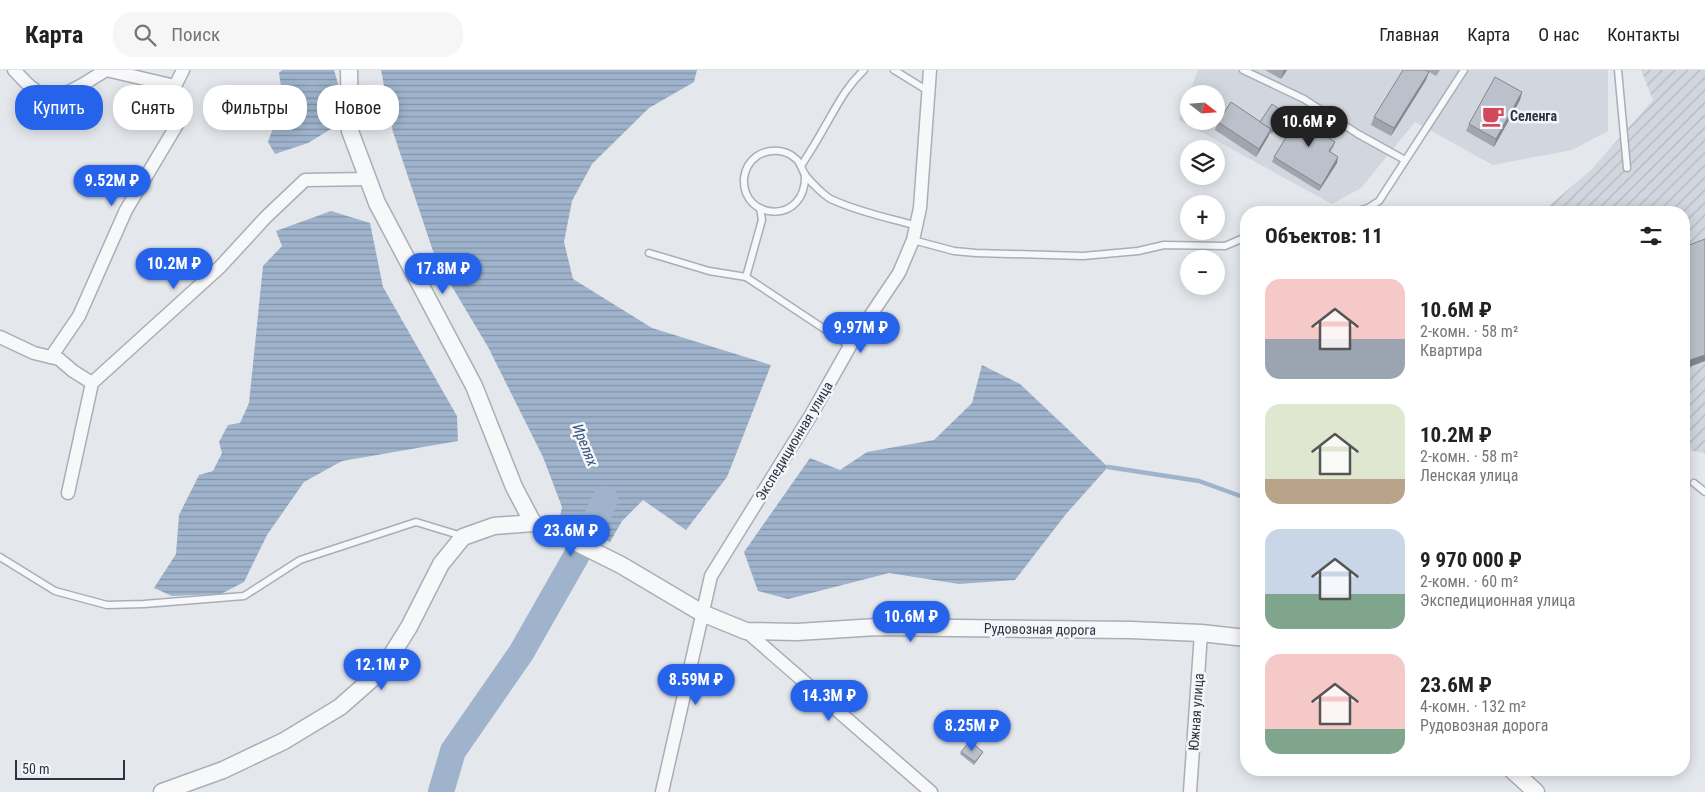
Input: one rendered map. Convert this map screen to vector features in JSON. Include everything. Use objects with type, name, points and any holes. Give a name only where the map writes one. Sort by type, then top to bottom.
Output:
[{"type":"street","points":[[14,70],[30,87],[46,96],[67,93],[106,70],[171,85]]},
{"type":"street","points":[[176,85],[183,70]]},
{"type":"street","points":[[349,70],[350,131],[376,203],[474,386],[514,487],[533,523]]},
{"type":"street","name":"Экспедиционная улица","points":[[662,792],[711,576],[811,415],[850,346],[898,273],[914,240],[920,208],[930,70]]},
{"type":"street","points":[[51,357],[79,316],[126,210],[174,130]]},
{"type":"street","points":[[68,493],[92,383],[220,267],[266,217],[305,180],[368,179]]},
{"type":"street","points":[[0,337],[34,352],[59,359],[92,383]]},
{"type":"street","name":"Рудовозная дорога","points":[[463,537],[494,526],[533,523],[603,556],[702,613],[746,631],[797,632],[878,627],[1201,633],[1240,637]]},
{"type":"street","points":[[162,792],[223,770],[284,741],[340,707],[382,670],[408,627],[441,564],[463,537]]},
{"type":"street","points":[[746,631],[931,792]]},
{"type":"street","name":"Южная улица","points":[[1190,792],[1201,633]]},
{"type":"street","points":[[1519,776],[1536,792]]},
{"type":"lane","points":[[801,166],[836,105],[854,79],[864,70]]},
{"type":"lane","points":[[894,70],[928,92]]},
{"type":"lane","points":[[1243,70],[1304,99],[1358,134],[1405,160]]},
{"type":"lane","points":[[1371,206],[1378,201],[1464,70]]},
{"type":"lane","points":[[1618,70],[1627,168]]},
{"type":"lane","points":[[805,174],[803,194],[797,202],[780,212],[770,212],[760,208],[752,202],[744,186],[744,176],[747,167],[753,160],[760,154],[778,150],[796,158],[805,174],[831,200],[865,212],[917,226]]},
{"type":"lane","points":[[746,277],[762,220],[760,208]]},
{"type":"lane","points":[[914,240],[954,251],[1083,256],[1138,251],[1164,245],[1225,246],[1240,240]]},
{"type":"lane","points":[[649,253],[709,271],[746,277],[850,346]]},
{"type":"lane","points":[[1694,483],[1705,492]]},
{"type":"lane","points":[[0,557],[55,591],[107,605],[144,604],[244,596],[300,560],[416,522],[463,537]]},
{"type":"shaded area","points":[[1198,70],[1608,70],[1608,131],[1572,150],[1493,165],[1415,122],[1361,188],[1332,204],[1225,145],[1225,140],[1215,140],[1197,130],[1225,130],[1225,85],[1192,85]]},
{"type":"shaded area","points":[[1641,70],[1705,70],[1705,453],[1690,449],[1690,206],[1549,206],[1591,170],[1653,100]]},
{"type":"water","points":[[282,70],[334,70],[338,85],[317,85],[317,130],[329,130],[308,143],[275,154],[268,142],[272,130],[307,130],[307,85],[281,85],[279,73]]},
{"type":"water","points":[[381,70],[697,70],[694,82],[649,108],[592,164],[572,201],[564,242],[573,279],[652,328],[771,365],[727,477],[686,530],[643,500],[622,521],[610,542],[560,517],[562,507],[543,457],[488,347],[436,260],[393,132],[393,130],[399,130],[399,85],[384,85]]},
{"type":"water","points":[[331,211],[370,223],[383,287],[457,416],[458,441],[342,461],[304,482],[267,535],[244,582],[221,594],[172,596],[154,588],[176,554],[179,515],[199,475],[213,471],[222,453],[219,442],[228,425],[240,423],[249,403],[263,266],[282,246],[276,231]]},
{"type":"water","points":[[982,365],[1020,384],[1108,467],[1066,514],[1015,580],[959,584],[889,573],[788,599],[758,591],[744,552],[810,458],[840,470],[867,452],[934,440],[972,403]]},
{"type":"building","points":[[1403,70],[1426,70],[1429,72],[1394,128],[1374,117]]},
{"type":"building","name":"Селенга","points":[[1495,77],[1522,92],[1496,139],[1469,124]]},
{"type":"building","points":[[1231,102],[1271,129],[1259,149],[1225,127],[1225,111]]},
{"type":"building","points":[[1272,104],[1285,113],[1273,131],[1260,122]]},
{"type":"building","points":[[1304,108],[1332,125],[1326,136],[1335,142],[1329,151],[1338,157],[1321,186],[1274,157]]},
{"type":"building","points":[[1705,239],[1705,355],[1690,360],[1690,245]]},
{"type":"building","points":[[970,741],[983,752],[975,762],[961,752]]},
{"type":"waterway","points":[[1108,467],[1199,481],[1240,496]]},
{"type":"waterway","name":"Ирелях","points":[[441,792],[453,751],[521,653],[590,532],[605,499]]},
{"type":"place","name":"Селенга","points":[[1493,116]]}]
